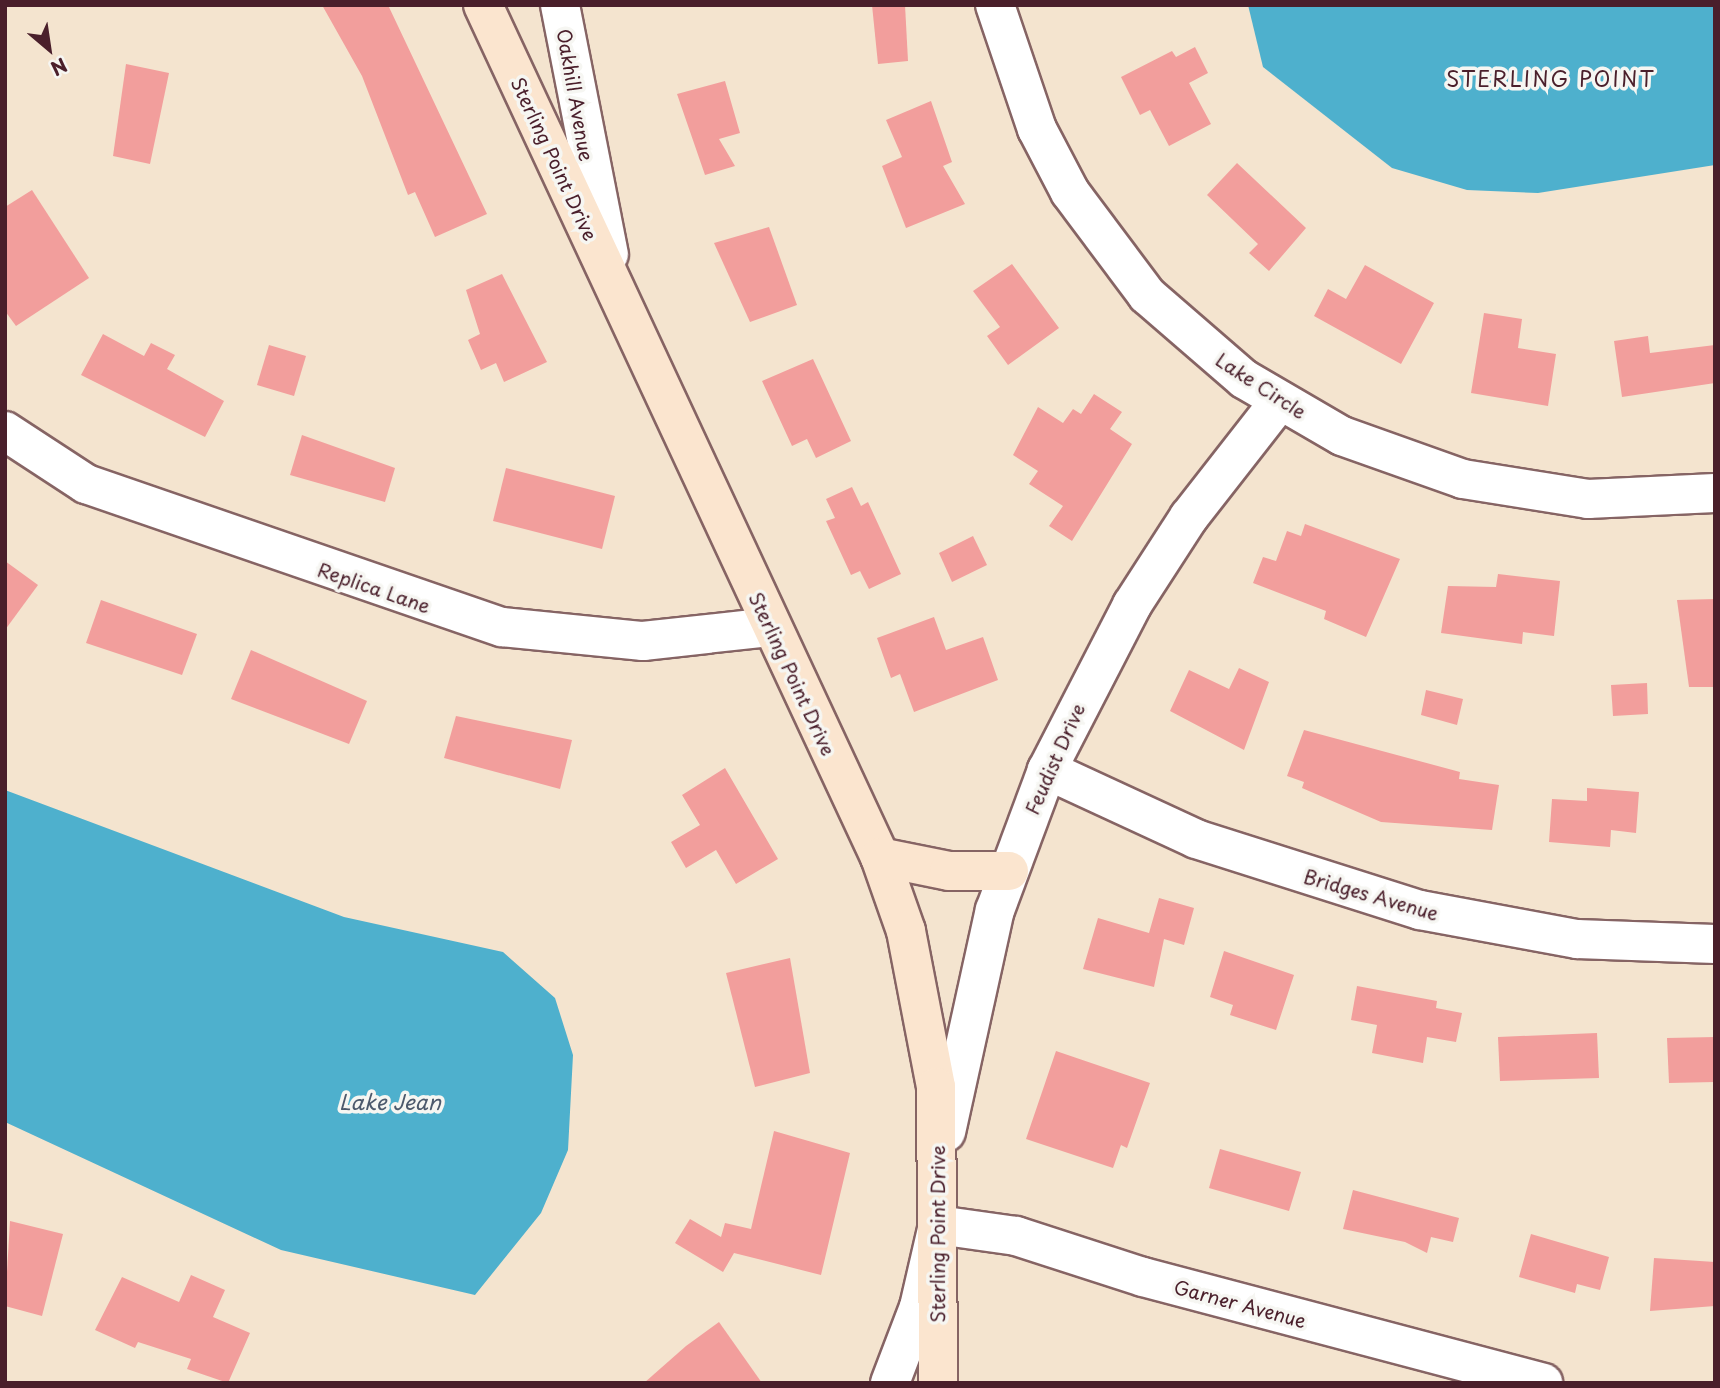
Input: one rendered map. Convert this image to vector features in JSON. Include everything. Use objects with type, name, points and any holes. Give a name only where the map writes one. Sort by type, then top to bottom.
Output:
[{"type":"street","name":"Sterling Point Drive","points":[[483,5],[769,627],[880,857],[925,1008],[940,1165],[939,1383]]},
{"type":"street","name":"Oakhill Avenue","points":[[560,5],[589,175],[622,307]]},
{"type":"street","name":"Lake Circle","points":[[995,5],[1037,129],[1110,251],[1187,335],[1279,402],[1395,458],[1463,479],[1588,499],[1715,493]]},
{"type":"street","name":"Feudist Drive","points":[[940,1165],[962,1036],[1009,871],[1047,770],[1132,605],[1189,517],[1279,402]]},
{"type":"street","name":"Replica Lane","points":[[5,431],[86,484],[502,627],[643,641],[769,627]]},
{"type":"street","name":"Bridges Avenue","points":[[1047,770],[1196,839],[1420,910],[1577,939],[1715,944]]},
{"type":"street","points":[[880,857],[949,871],[1009,871]]},
{"type":"street","points":[[890,1383],[919,1307],[938,1224]]},
{"type":"street","name":"Garner Avenue","points":[[938,1224],[1016,1236],[1156,1280],[1543,1383]]},
{"type":"water","points":[[1248,5],[1715,5],[1715,165],[1538,193],[1467,190],[1392,168],[1263,67]]},
{"type":"water","name":"Lake Jean","points":[[5,790],[344,917],[503,952],[555,998],[573,1055],[568,1150],[541,1213],[475,1295],[281,1250],[5,1122]]},
{"type":"building","points":[[322,5],[388,5],[487,214],[435,237],[415,192],[408,195],[362,76]]},
{"type":"building","points":[[872,5],[905,5],[908,61],[878,64]]},
{"type":"building","points":[[1195,47],[1208,73],[1189,83],[1211,124],[1169,146],[1150,110],[1140,115],[1121,77],[1172,51],[1176,57]]},
{"type":"building","points":[[126,64],[169,73],[150,164],[113,156]]},
{"type":"building","points":[[725,81],[740,133],[719,139],[735,166],[705,175],[677,94]]},
{"type":"building","points":[[931,101],[952,162],[943,166],[965,204],[906,228],[882,166],[902,157],[886,120]]},
{"type":"building","points":[[1237,163],[1306,228],[1269,271],[1249,253],[1258,244],[1207,195]]},
{"type":"building","points":[[32,190],[89,278],[16,326],[5,311],[5,207]]},
{"type":"building","points":[[769,227],[797,305],[750,322],[714,243]]},
{"type":"building","points":[[1012,264],[1059,328],[1008,365],[987,336],[1000,327],[973,291]]},
{"type":"building","points":[[1365,265],[1434,303],[1401,364],[1314,316],[1328,289],[1346,299]]},
{"type":"building","points":[[502,274],[547,362],[504,382],[496,363],[481,370],[468,340],[480,334],[466,290]]},
{"type":"building","points":[[1484,313],[1522,319],[1518,348],[1556,354],[1548,406],[1471,393]]},
{"type":"building","points":[[103,334],[144,356],[151,343],[175,355],[167,369],[224,401],[205,437],[81,375]]},
{"type":"building","points":[[1648,336],[1650,353],[1715,345],[1715,383],[1622,397],[1614,341]]},
{"type":"building","points":[[269,345],[306,356],[294,396],[257,385]]},
{"type":"building","points":[[813,359],[851,441],[816,458],[807,439],[792,446],[762,381]]},
{"type":"building","points":[[1094,394],[1122,412],[1110,429],[1132,444],[1072,541],[1049,526],[1063,506],[1029,484],[1038,471],[1013,455],[1038,407],[1063,423],[1073,409],[1081,414]]},
{"type":"building","points":[[302,435],[395,468],[385,502],[290,475]]},
{"type":"building","points":[[506,468],[615,496],[602,549],[493,521]]},
{"type":"building","points":[[852,487],[861,506],[868,502],[901,574],[869,589],[860,571],[851,575],[826,521],[835,518],[826,499]]},
{"type":"building","points":[[1305,524],[1400,559],[1366,637],[1324,619],[1326,611],[1253,583],[1263,557],[1276,561],[1287,531],[1301,536]]},
{"type":"building","points":[[973,536],[987,565],[952,582],[939,553]]},
{"type":"building","points":[[5,561],[38,585],[5,630]]},
{"type":"building","points":[[1498,574],[1560,581],[1554,636],[1523,632],[1522,644],[1441,633],[1448,586],[1496,587]]},
{"type":"building","points":[[1715,599],[1715,687],[1689,687],[1677,600]]},
{"type":"building","points":[[101,600],[197,634],[182,675],[86,643]]},
{"type":"building","points":[[934,617],[946,650],[983,637],[998,680],[914,712],[900,674],[891,678],[877,638]]},
{"type":"building","points":[[251,650],[367,701],[349,744],[231,699]]},
{"type":"building","points":[[1239,668],[1269,682],[1244,750],[1170,711],[1189,670],[1229,689]]},
{"type":"building","points":[[1647,683],[1648,714],[1613,716],[1611,685]]},
{"type":"building","points":[[1426,690],[1463,699],[1457,725],[1421,715]]},
{"type":"building","points":[[456,716],[572,740],[560,789],[444,758]]},
{"type":"building","points":[[1304,730],[1460,772],[1459,779],[1499,785],[1492,830],[1381,822],[1302,788],[1304,782],[1287,776]]},
{"type":"building","points":[[725,768],[778,859],[736,884],[716,850],[686,868],[671,842],[700,825],[682,795]]},
{"type":"building","points":[[1587,788],[1639,792],[1636,833],[1611,830],[1610,847],[1549,842],[1552,799],[1587,801]]},
{"type":"building","points":[[1159,898],[1194,908],[1184,945],[1164,939],[1154,987],[1083,969],[1098,918],[1149,933]]},
{"type":"building","points":[[1224,951],[1294,975],[1276,1030],[1230,1015],[1233,1005],[1210,997]]},
{"type":"building","points":[[790,958],[810,1073],[755,1087],[726,973]]},
{"type":"building","points":[[1357,986],[1437,1001],[1436,1008],[1462,1013],[1456,1042],[1427,1037],[1423,1063],[1372,1053],[1377,1025],[1351,1020]]},
{"type":"building","points":[[1597,1033],[1599,1078],[1500,1081],[1498,1037]]},
{"type":"building","points":[[1715,1037],[1715,1082],[1669,1083],[1667,1038]]},
{"type":"building","points":[[1056,1051],[1150,1083],[1127,1148],[1121,1145],[1113,1168],[1026,1139]]},
{"type":"building","points":[[774,1131],[850,1153],[821,1275],[734,1253],[723,1272],[675,1243],[690,1219],[721,1237],[725,1223],[751,1229]]},
{"type":"building","points":[[1220,1149],[1301,1172],[1289,1211],[1209,1188]]},
{"type":"building","points":[[1353,1190],[1459,1218],[1453,1242],[1431,1237],[1427,1253],[1405,1242],[1343,1229]]},
{"type":"building","points":[[10,1221],[63,1234],[42,1316],[5,1306]]},
{"type":"building","points":[[1531,1234],[1609,1257],[1600,1290],[1577,1284],[1575,1293],[1519,1277]]},
{"type":"building","points":[[1654,1258],[1715,1262],[1715,1306],[1650,1311]]},
{"type":"building","points":[[191,1275],[225,1290],[213,1317],[250,1333],[228,1383],[187,1369],[191,1359],[138,1342],[135,1348],[95,1330],[122,1277],[179,1302]]},
{"type":"building","points":[[719,1322],[762,1383],[644,1383],[686,1346]]},
{"type":"district","name":"STERLING POINT","points":[[1551,78]]}]
